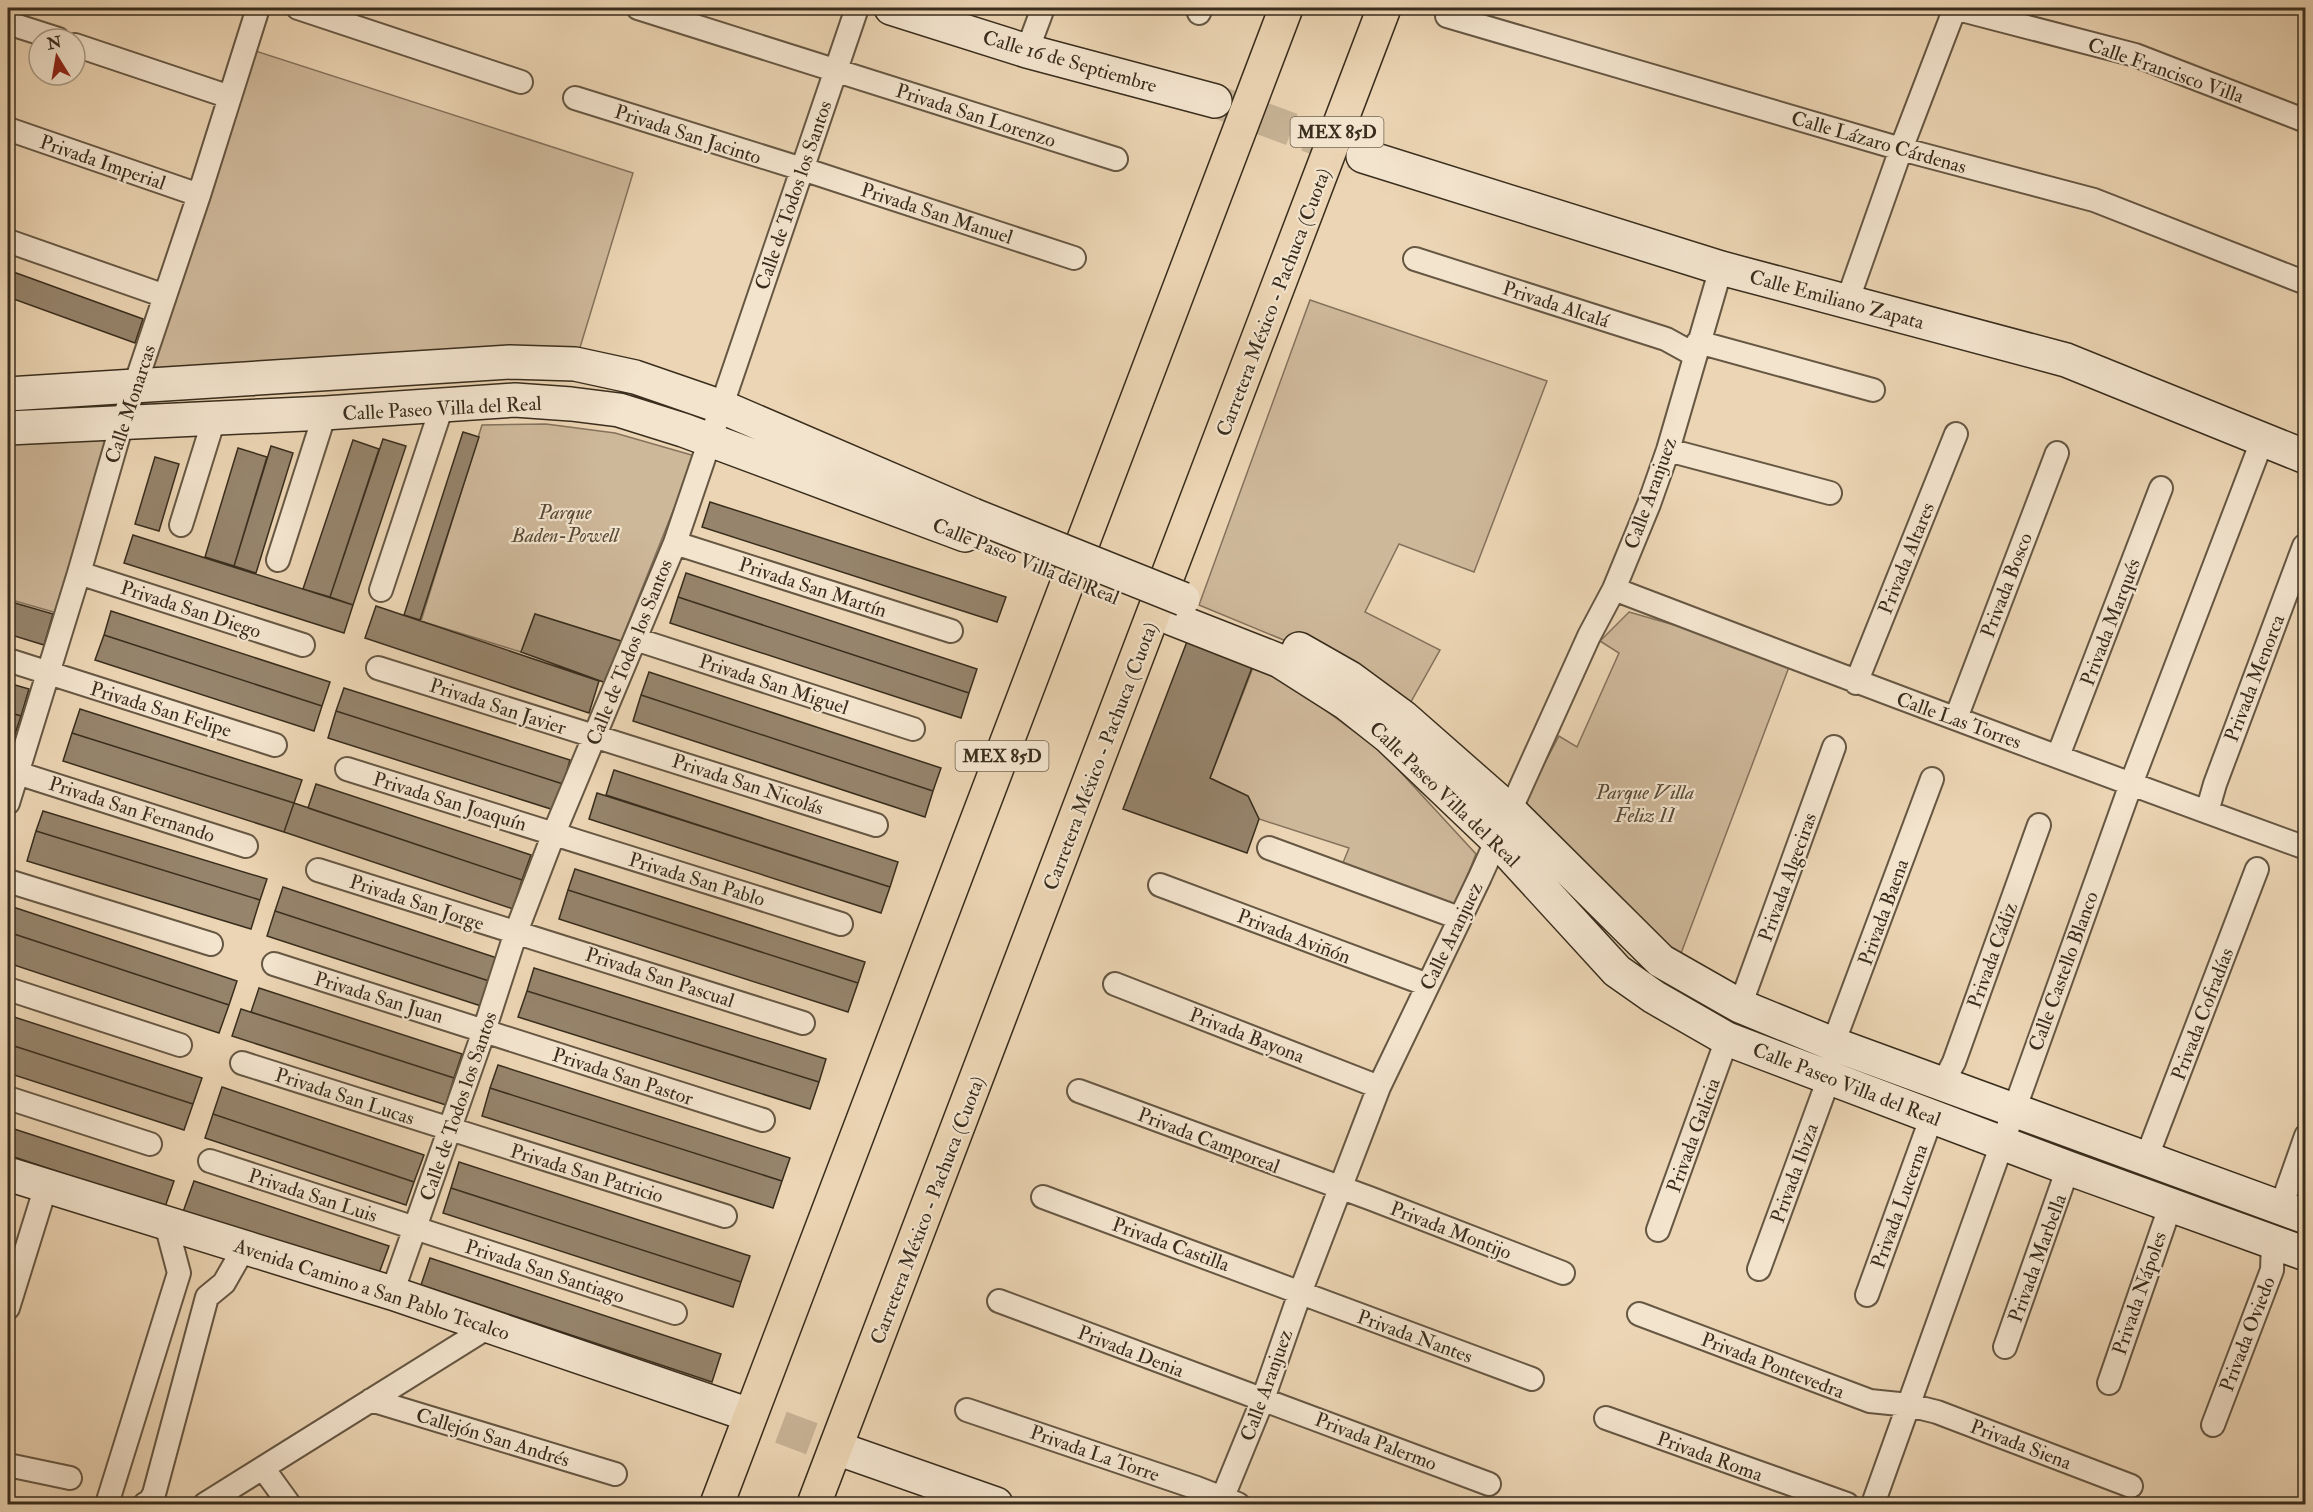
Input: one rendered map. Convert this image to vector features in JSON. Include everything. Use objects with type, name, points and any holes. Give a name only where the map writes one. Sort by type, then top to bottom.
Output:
[{"type":"highway","name":"MEX 85D","points":[[717,1504],[1286,8]]},
{"type":"highway","name":"Carretera México - Pachuca (Cuota)","points":[[814,1504],[1384,8]]},
{"type":"street","name":"Calle Monarcas","points":[[8,803],[12,771],[48,672],[122,424],[199,195],[258,8]]},
{"type":"street","points":[[298,8],[521,82]]},
{"type":"street","name":"Privada San Lorenzo","points":[[638,8],[1116,159]]},
{"type":"street","name":"Calle de Todos los Santos","points":[[392,1293],[484,1031],[516,932],[554,833],[675,543],[857,8]]},
{"type":"street","name":"Calle 16 de Septiembre","points":[[891,8],[1027,51],[1215,101]]},
{"type":"street","points":[[1027,51],[1043,8]]},
{"type":"street","points":[[1846,302],[1900,149],[1955,8]]},
{"type":"street","name":"Calle Francisco Villa","points":[[1955,8],[2135,55],[2306,121]]},
{"type":"street","name":"Calle Lázaro Cárdenas","points":[[1447,16],[1900,149],[2094,200],[2306,283]]},
{"type":"street","points":[[8,23],[27,29]]},
{"type":"street","points":[[87,49],[230,97]]},
{"type":"street","name":"Privada San Jacinto","points":[[575,98],[800,170]]},
{"type":"street","name":"Privada Imperial","points":[[8,129],[199,195]]},
{"type":"street","name":"Calle Emiliano Zapata","points":[[1363,156],[1721,268],[2066,360],[2306,457]]},
{"type":"street","name":"Privada San Manuel","points":[[800,170],[1074,258]]},
{"type":"street","points":[[8,241],[165,296]]},
{"type":"street","name":"Privada Alcalá","points":[[1415,259],[1697,348],[1873,390]]},
{"type":"street","name":"Calle Aranjuez","points":[[1227,1502],[1299,1293],[1379,1087],[1497,840],[1589,636],[1614,589],[1649,504],[1668,450],[1721,268]]},
{"type":"street","name":"Calle Paseo Villa del Real","points":[[8,394],[510,362],[575,364],[634,377],[722,407],[969,525],[1178,609],[1280,661],[1346,703],[1389,737],[1497,840],[1617,971],[1654,997],[1727,1039],[2068,1168],[2306,1254]]},
{"type":"street","name":"Calle Paseo Villa del Real","points":[[8,428],[325,413],[515,400],[572,404],[619,410],[969,525]]},
{"type":"street","points":[[381,590],[442,406]]},
{"type":"street","points":[[278,560],[325,413]]},
{"type":"street","points":[[181,525],[214,419]]},
{"type":"street","name":"Privada Altares","points":[[1856,683],[1956,434]]},
{"type":"street","name":"Calle Castello Blanco","points":[[1873,1504],[2131,784],[2262,441]]},
{"type":"street","points":[[1668,450],[1830,493]]},
{"type":"street","name":"Privada Bosco","points":[[1956,718],[2057,453]]},
{"type":"street","name":"Privada Marqués","points":[[2058,756],[2161,488]]},
{"type":"street","name":"Privada San Martín","points":[[675,543],[951,631]]},
{"type":"street","name":"Privada Menorca","points":[[2207,812],[2215,784],[2304,546]]},
{"type":"street","name":"Privada San Diego","points":[[79,573],[303,645]]},
{"type":"street","name":"Calle Las Torres","points":[[1614,589],[1856,683],[2306,848]]},
{"type":"street","name":"Calle Paseo Villa del Real","points":[[1178,609],[1285,641],[1350,678],[1403,717],[1510,811],[1661,961],[1740,1006],[1833,1044],[2293,1212]]},
{"type":"street","name":"Privada San Miguel","points":[[634,639],[913,729]]},
{"type":"street","name":"Privada San Felipe","points":[[8,660],[274,745]]},
{"type":"street","name":"Privada San Javier","points":[[378,668],[619,743]]},
{"type":"street","name":"Privada San Nicolás","points":[[619,743],[876,825]]},
{"type":"street","name":"Privada Algeciras","points":[[1740,1006],[1834,747]]},
{"type":"street","name":"Privada San Joaquín","points":[[347,769],[554,833]]},
{"type":"street","name":"Privada San Fernando","points":[[12,771],[246,846]]},
{"type":"street","name":"Privada Baena","points":[[1833,1044],[1932,779]]},
{"type":"street","name":"Privada Cádiz","points":[[1943,1083],[1958,1051],[2039,825]]},
{"type":"street","name":"Privada San Pablo","points":[[554,833],[841,924]]},
{"type":"street","points":[[1269,848],[1459,918]]},
{"type":"street","name":"Privada Cofradías","points":[[2146,1159],[2258,869]]},
{"type":"street","name":"Privada San Jorge","points":[[318,870],[516,932]]},
{"type":"street","points":[[8,881],[211,944]]},
{"type":"street","name":"Privada Aviñón","points":[[1160,885],[1428,985]]},
{"type":"street","name":"Privada San Pascual","points":[[516,932],[803,1023]]},
{"type":"street","name":"Privada San Juan","points":[[274,964],[484,1031]]},
{"type":"street","name":"Privada Bayona","points":[[1115,984],[1379,1087]]},
{"type":"street","points":[[8,989],[180,1045]]},
{"type":"street","name":"Privada San Pastor","points":[[484,1031],[763,1120]]},
{"type":"street","name":"Privada Galicia","points":[[1658,1230],[1727,1039]]},
{"type":"street","name":"Privada San Lucas","points":[[242,1063],[448,1130]]},
{"type":"street","name":"Privada Ibiza","points":[[1759,1269],[1829,1078]]},
{"type":"street","name":"Privada Camporeal","points":[[1079,1091],[1339,1188]]},
{"type":"street","points":[[8,1098],[150,1144]]},
{"type":"street","name":"Privada Lucerna","points":[[1867,1295],[1932,1116]]},
{"type":"street","name":"Privada San Patricio","points":[[448,1130],[725,1216]]},
{"type":"street","points":[[2293,1212],[2306,1136]]},
{"type":"street","name":"Privada San Luis","points":[[210,1161],[416,1227]]},
{"type":"street","name":"Privada Marbella","points":[[2005,1347],[2068,1168]]},
{"type":"street","name":"Avenida Camino a San Pablo Tecalco","points":[[8,1174],[392,1293],[735,1410]]},
{"type":"street","points":[[8,1308],[46,1186]]},
{"type":"street","name":"Privada Montijo","points":[[1339,1188],[1563,1273]]},
{"type":"street","name":"Privada Castilla","points":[[1043,1197],[1299,1293]]},
{"type":"street","name":"Privada Nápoles","points":[[2109,1383],[2171,1204]]},
{"type":"street","points":[[107,1504],[179,1273],[166,1224]]},
{"type":"street","name":"Privada San Santiago","points":[[416,1227],[675,1312]]},
{"type":"street","name":"Privada Oviedo","points":[[2214,1425],[2272,1270],[2273,1242]]},
{"type":"street","points":[[145,1504],[154,1494],[207,1296],[224,1283],[244,1248]]},
{"type":"street","points":[[179,1273],[207,1296]]},
{"type":"street","name":"Privada Nantes","points":[[1299,1293],[1532,1379]]},
{"type":"street","name":"Privada Denia","points":[[999,1301],[1263,1399]]},
{"type":"street","name":"Privada Pontevedra","points":[[1639,1314],[1870,1401],[1909,1405]]},
{"type":"street","points":[[205,1504],[490,1326]]},
{"type":"street","name":"Privada Palermo","points":[[1263,1399],[1489,1484]]},
{"type":"street","name":"Callejón San Andrés","points":[[371,1400],[615,1474]]},
{"type":"street","name":"Privada Siena","points":[[1909,1405],[1937,1412],[2131,1486]]},
{"type":"street","name":"Privada La Torre","points":[[967,1410],[1197,1488],[1227,1502]]},
{"type":"street","name":"Privada Roma","points":[[1606,1418],[1847,1504]]},
{"type":"street","points":[[842,1450],[996,1504]]},
{"type":"street","points":[[8,1465],[70,1478]]},
{"type":"street","points":[[263,1468],[289,1504]]},
{"type":"green space","points":[[246,48],[633,173],[575,364],[137,381]]},
{"type":"green space","points":[[1310,300],[1547,381],[1474,572],[1399,544],[1365,612],[1440,650],[1403,716],[1286,641],[1199,605]]},
{"type":"green space","name":"Parque Baden-Powell","points":[[546,424],[615,433],[695,456],[621,641],[535,614],[521,652],[421,621],[482,425]]},
{"type":"green space","points":[[120,425],[64,615],[8,599],[8,429]]},
{"type":"green space","name":"Parque Villa Feliz II","points":[[1629,612],[1792,659],[1680,956],[1648,930],[1522,806],[1559,736],[1577,747],[1619,653],[1600,641]]},
{"type":"green space","points":[[1254,665],[1278,675],[1383,753],[1476,854],[1450,918],[1340,870],[1349,848],[1259,819],[1248,796],[1210,778]]},
{"type":"building","points":[[8,270],[143,319],[135,343],[8,297]]},
{"type":"building","points":[[463,432],[479,437],[420,620],[404,615]]},
{"type":"building","points":[[383,439],[406,446],[353,605],[330,597]]},
{"type":"building","points":[[353,440],[379,449],[330,597],[303,589]]},
{"type":"building","points":[[271,446],[293,453],[256,573],[234,566]]},
{"type":"building","points":[[238,448],[267,457],[234,566],[205,557]]},
{"type":"building","points":[[155,457],[179,464],[159,531],[135,524]]},
{"type":"building","points":[[710,502],[1006,597],[997,622],[702,527]]},
{"type":"building","points":[[133,535],[353,605],[344,633],[124,563]]},
{"type":"building","points":[[686,573],[977,669],[969,693],[678,597]]},
{"type":"building","points":[[678,597],[969,693],[961,718],[670,623]]},
{"type":"building","points":[[8,601],[53,614],[44,645],[8,634]]},
{"type":"building","points":[[376,606],[599,681],[589,713],[365,638]]},
{"type":"building","points":[[111,611],[330,682],[322,706],[104,635]]},
{"type":"building","points":[[535,614],[621,641],[606,683],[521,652]]},
{"type":"building","points":[[104,635],[322,706],[314,731],[95,660]]},
{"type":"building","points":[[1188,639],[1253,665],[1210,778],[1248,796],[1259,819],[1247,853],[1123,809]]},
{"type":"building","points":[[649,672],[941,768],[933,791],[641,695]]},
{"type":"building","points":[[8,683],[29,689],[21,716],[8,712]]},
{"type":"building","points":[[344,688],[570,760],[563,784],[336,711]]},
{"type":"building","points":[[641,695],[933,791],[925,817],[633,721]]},
{"type":"building","points":[[80,709],[302,780],[294,803],[72,733]]},
{"type":"building","points":[[336,711],[563,784],[554,810],[328,738]]},
{"type":"building","points":[[8,712],[21,716],[11,746],[8,745]]},
{"type":"building","points":[[72,733],[294,803],[284,832],[63,761]]},
{"type":"building","points":[[614,770],[898,862],[890,887],[606,795]]},
{"type":"building","points":[[316,784],[531,855],[522,880],[308,808]]},
{"type":"building","points":[[597,793],[890,887],[881,913],[589,819]]},
{"type":"building","points":[[294,803],[522,880],[513,909],[284,832]]},
{"type":"building","points":[[43,811],[267,879],[260,900],[36,831]]},
{"type":"building","points":[[36,831],[260,900],[251,929],[27,861]]},
{"type":"building","points":[[575,869],[865,962],[858,983],[568,890]]},
{"type":"building","points":[[283,887],[497,958],[489,981],[275,911]]},
{"type":"building","points":[[568,890],[858,983],[848,1012],[559,919]]},
{"type":"building","points":[[13,907],[237,981],[229,1005],[8,932]]},
{"type":"building","points":[[275,911],[489,981],[481,1006],[267,936]]},
{"type":"building","points":[[8,932],[229,1005],[219,1033],[8,963]]},
{"type":"building","points":[[534,968],[826,1059],[819,1082],[527,991]]},
{"type":"building","points":[[259,988],[462,1054],[454,1078],[251,1012]]},
{"type":"building","points":[[527,991],[819,1082],[810,1109],[518,1017]]},
{"type":"building","points":[[241,1009],[454,1078],[446,1105],[232,1036]]},
{"type":"building","points":[[8,1015],[202,1078],[193,1104],[8,1044]]},
{"type":"building","points":[[8,1044],[193,1104],[184,1130],[8,1073]]},
{"type":"building","points":[[498,1065],[790,1158],[782,1181],[490,1088]]},
{"type":"building","points":[[222,1087],[424,1155],[414,1182],[213,1114]]},
{"type":"building","points":[[490,1088],[782,1181],[773,1208],[482,1116]]},
{"type":"building","points":[[213,1114],[414,1182],[406,1205],[205,1138]]},
{"type":"building","points":[[8,1127],[174,1181],[165,1207],[8,1155]]},
{"type":"building","points":[[459,1162],[750,1256],[741,1282],[451,1188]]},
{"type":"building","points":[[194,1181],[389,1246],[378,1276],[183,1212]]},
{"type":"building","points":[[451,1188],[741,1282],[733,1307],[443,1213]]},
{"type":"building","points":[[430,1258],[721,1354],[712,1382],[421,1285]]},
{"type":"tunnel","points":[[1215,101],[1358,154]]},
{"type":"tunnel","points":[[735,1410],[842,1450]]}]
